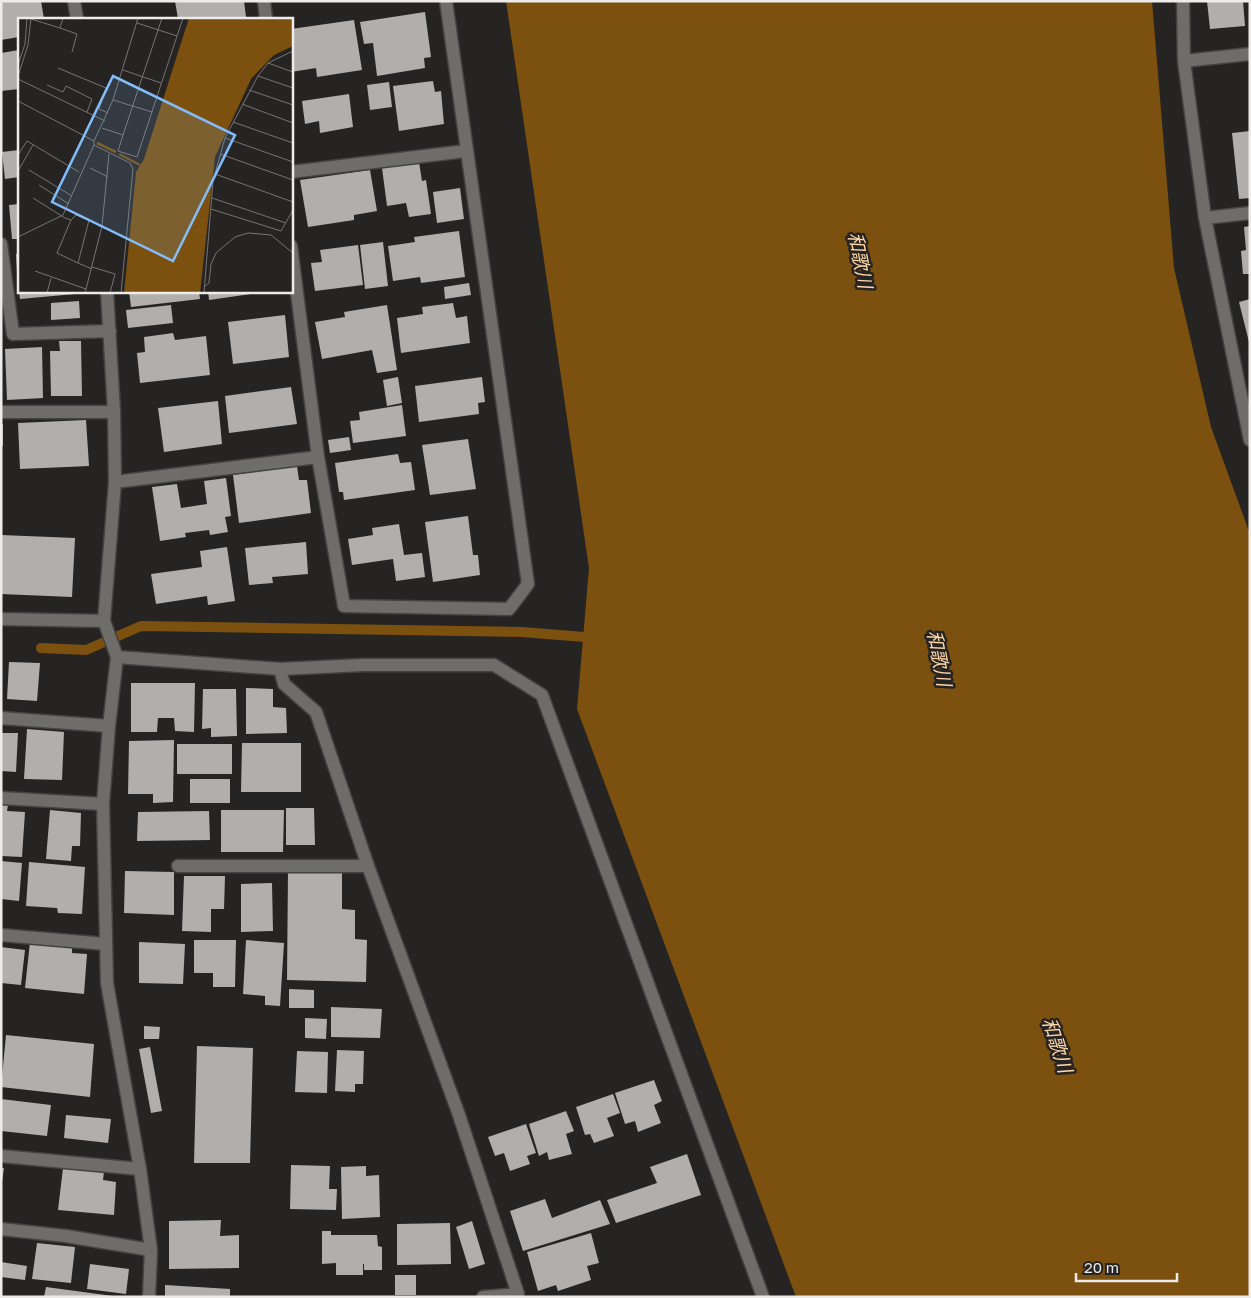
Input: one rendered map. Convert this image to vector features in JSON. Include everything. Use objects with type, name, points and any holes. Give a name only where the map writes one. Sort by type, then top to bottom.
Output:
[{"type":"street","points":[[74,1],[77,18]]},
{"type":"street","points":[[264,1],[266,18]]},
{"type":"street","points":[[292,254],[318,458],[344,606],[509,609],[528,584],[446,1]]},
{"type":"street","points":[[1183,1],[1184,61],[1204,218],[1246,407],[1250,440]]},
{"type":"street","points":[[1184,61],[1250,54]]},
{"type":"street","points":[[292,172],[466,151]]},
{"type":"street","points":[[1204,218],[1250,213]]},
{"type":"street","points":[[1,244],[13,334],[110,331]]},
{"type":"street","points":[[107,292],[116,482],[104,621],[117,657],[103,804],[107,983],[140,1169],[151,1250],[149,1297]]},
{"type":"street","points":[[1,412],[114,412]]},
{"type":"street","points":[[116,482],[318,458]]},
{"type":"street","points":[[1,619],[104,621]]},
{"type":"street","points":[[117,657],[280,669],[364,665],[494,665],[542,695],[763,1297]]},
{"type":"street","points":[[280,669],[284,684],[316,712],[368,866],[459,1115],[518,1295],[483,1297]]},
{"type":"street","points":[[1,718],[109,726]]},
{"type":"street","points":[[1,798],[103,804]]},
{"type":"street","points":[[178,866],[368,866]]},
{"type":"street","points":[[1,935],[106,944]]},
{"type":"street","points":[[1,1156],[140,1169]]},
{"type":"street","points":[[1,1230],[66,1236],[151,1250]]},
{"type":"water","name":"和歌川","points":[[506,1],[1152,1],[1174,268],[1211,427],[1250,534],[1250,1297],[796,1297],[577,709],[589,568]]},
{"type":"building","points":[[1,1],[41,1],[44,18],[18,18],[18,37],[1,40]]},
{"type":"building","points":[[175,1],[244,1],[246,17],[178,18]]},
{"type":"building","points":[[1207,1],[1243,1],[1245,26],[1210,29]]},
{"type":"building","points":[[425,12],[431,57],[424,58],[425,68],[377,76],[373,43],[364,44],[360,22]]},
{"type":"building","points":[[354,20],[362,70],[317,77],[316,68],[292,72],[292,29]]},
{"type":"building","points":[[18,50],[18,89],[1,91],[1,53]]},
{"type":"building","points":[[433,81],[435,92],[441,91],[444,124],[399,131],[393,86]]},
{"type":"building","points":[[389,82],[392,107],[370,110],[367,85]]},
{"type":"building","points":[[349,94],[353,127],[320,133],[319,121],[305,124],[302,101]]},
{"type":"building","points":[[1250,131],[1250,198],[1239,199],[1232,133]]},
{"type":"building","points":[[18,150],[18,177],[5,179],[2,152]]},
{"type":"building","points":[[419,162],[422,181],[426,180],[431,214],[409,217],[406,203],[387,206],[382,168]]},
{"type":"building","points":[[370,170],[377,211],[354,215],[354,220],[308,227],[300,180]]},
{"type":"building","points":[[460,188],[464,219],[437,223],[433,192]]},
{"type":"building","points":[[18,204],[18,239],[12,239],[9,205]]},
{"type":"building","points":[[1250,226],[1250,274],[1243,274],[1241,251],[1246,250],[1244,227]]},
{"type":"building","points":[[459,231],[465,277],[421,283],[420,277],[393,281],[388,246],[415,242],[414,237]]},
{"type":"building","points":[[383,242],[388,286],[365,289],[360,245]]},
{"type":"building","points":[[358,245],[363,285],[315,291],[311,263],[322,262],[320,250]]},
{"type":"building","points":[[18,253],[18,272],[17,272],[16,254]]},
{"type":"building","points":[[469,283],[471,295],[445,299],[444,287]]},
{"type":"building","points":[[19,292],[75,292],[75,294],[20,299]]},
{"type":"building","points":[[129,292],[199,292],[200,299],[131,307]]},
{"type":"building","points":[[208,292],[264,292],[209,300]]},
{"type":"building","points":[[1250,299],[1250,342],[1249,342],[1239,302]]},
{"type":"building","points":[[79,301],[80,318],[51,320],[51,303]]},
{"type":"building","points":[[453,303],[456,318],[467,316],[470,343],[401,353],[397,318],[423,314],[422,307]]},
{"type":"building","points":[[171,305],[173,323],[128,328],[126,310]]},
{"type":"building","points":[[387,305],[397,370],[377,373],[372,350],[322,359],[315,322],[345,317],[344,312]]},
{"type":"building","points":[[285,315],[289,357],[233,364],[228,322]]},
{"type":"building","points":[[173,333],[175,340],[206,336],[210,375],[140,383],[137,353],[145,352],[144,337]]},
{"type":"building","points":[[59,341],[81,341],[82,396],[51,396],[50,351],[60,351]]},
{"type":"building","points":[[42,347],[43,398],[7,400],[5,349]]},
{"type":"building","points":[[398,377],[402,403],[387,406],[383,380]]},
{"type":"building","points":[[482,377],[485,402],[478,403],[479,414],[419,422],[415,386]]},
{"type":"building","points":[[291,387],[297,424],[229,433],[225,396]]},
{"type":"building","points":[[218,401],[222,444],[164,452],[158,408]]},
{"type":"building","points":[[402,405],[406,436],[353,443],[350,421],[360,420],[359,412]]},
{"type":"building","points":[[86,420],[89,466],[20,469],[18,423]]},
{"type":"building","points":[[1,424],[3,424],[3,446],[1,446]]},
{"type":"building","points":[[349,437],[351,450],[330,453],[328,440]]},
{"type":"building","points":[[468,439],[476,489],[430,495],[422,445]]},
{"type":"building","points":[[398,454],[400,463],[411,462],[415,490],[344,500],[343,492],[339,492],[335,463]]},
{"type":"building","points":[[297,466],[299,480],[307,480],[311,513],[239,523],[233,475]]},
{"type":"building","points":[[226,478],[231,516],[225,517],[228,532],[210,535],[209,530],[185,533],[186,537],[160,541],[152,487],[177,484],[181,508],[207,504],[204,481]]},
{"type":"building","points":[[468,516],[473,555],[478,555],[480,575],[433,582],[425,522]]},
{"type":"building","points":[[399,524],[404,555],[422,553],[425,577],[396,581],[393,559],[352,565],[348,539],[373,535],[372,528]]},
{"type":"building","points":[[1,535],[75,538],[72,597],[1,594]]},
{"type":"building","points":[[306,542],[308,574],[272,577],[273,583],[249,585],[245,548]]},
{"type":"building","points":[[227,547],[235,601],[208,605],[207,596],[156,604],[151,574],[202,567],[200,551]]},
{"type":"building","points":[[9,662],[40,663],[37,701],[7,699]]},
{"type":"building","points":[[131,683],[195,683],[194,732],[175,731],[174,718],[158,718],[157,732],[131,732]]},
{"type":"building","points":[[246,688],[273,689],[273,707],[286,708],[287,733],[246,734]]},
{"type":"building","points":[[203,689],[236,689],[237,736],[211,737],[211,728],[202,729]]},
{"type":"building","points":[[27,729],[64,732],[62,780],[24,779]]},
{"type":"building","points":[[1,733],[18,733],[16,772],[1,771]]},
{"type":"building","points":[[174,740],[173,802],[153,803],[153,794],[128,794],[129,741]]},
{"type":"building","points":[[242,743],[301,743],[301,792],[241,792]]},
{"type":"building","points":[[177,744],[232,744],[232,774],[177,774]]},
{"type":"building","points":[[190,779],[230,779],[230,803],[190,803]]},
{"type":"building","points":[[1,804],[8,805],[7,811],[25,812],[22,857],[1,856]]},
{"type":"building","points":[[286,808],[314,808],[315,845],[286,845]]},
{"type":"building","points":[[50,810],[81,813],[80,846],[72,846],[71,861],[46,859]]},
{"type":"building","points":[[221,810],[284,810],[283,852],[221,852]]},
{"type":"building","points":[[209,811],[210,840],[137,841],[138,812]]},
{"type":"building","points":[[1,861],[22,863],[19,901],[1,899]]},
{"type":"building","points":[[29,862],[85,867],[82,914],[58,913],[57,908],[26,906]]},
{"type":"building","points":[[288,870],[342,871],[342,909],[355,910],[355,939],[367,940],[366,982],[287,980]]},
{"type":"building","points":[[125,871],[174,872],[174,915],[124,913]]},
{"type":"building","points":[[184,876],[225,876],[224,909],[211,909],[211,932],[182,931]]},
{"type":"building","points":[[272,883],[273,931],[241,932],[241,884]]},
{"type":"building","points":[[194,940],[236,940],[235,987],[213,987],[213,973],[194,973]]},
{"type":"building","points":[[246,940],[284,943],[280,1006],[265,1005],[265,996],[243,994]]},
{"type":"building","points":[[30,942],[72,946],[72,953],[87,954],[84,994],[25,988]]},
{"type":"building","points":[[139,942],[185,944],[183,984],[139,983]]},
{"type":"building","points":[[1,947],[25,950],[21,985],[1,983]]},
{"type":"building","points":[[289,989],[314,990],[314,1008],[289,1008]]},
{"type":"building","points":[[331,1007],[382,1009],[380,1038],[331,1037]]},
{"type":"building","points":[[305,1018],[327,1019],[326,1039],[305,1038]]},
{"type":"building","points":[[144,1026],[160,1027],[159,1039],[144,1039]]},
{"type":"building","points":[[6,1035],[94,1044],[90,1097],[1,1087]]},
{"type":"building","points":[[197,1046],[253,1048],[250,1163],[194,1163]]},
{"type":"building","points":[[150,1047],[162,1111],[151,1113],[139,1049]]},
{"type":"building","points":[[337,1050],[364,1051],[363,1084],[355,1084],[355,1092],[335,1091]]},
{"type":"building","points":[[297,1051],[328,1052],[327,1093],[295,1092]]},
{"type":"building","points":[[654,1080],[662,1101],[654,1105],[661,1123],[638,1132],[635,1121],[625,1124],[615,1093]]},
{"type":"building","points":[[613,1094],[620,1113],[607,1118],[614,1136],[594,1143],[590,1134],[585,1135],[576,1107]]},
{"type":"building","points":[[1,1099],[51,1105],[47,1136],[1,1131]]},
{"type":"building","points":[[566,1111],[574,1131],[566,1134],[572,1154],[549,1160],[547,1152],[539,1156],[529,1124]]},
{"type":"building","points":[[66,1115],[111,1119],[108,1143],[64,1138]]},
{"type":"building","points":[[526,1124],[536,1153],[527,1156],[530,1164],[510,1171],[504,1153],[495,1156],[488,1137]]},
{"type":"building","points":[[687,1154],[701,1195],[616,1223],[607,1200],[657,1183],[650,1167]]},
{"type":"building","points":[[291,1165],[330,1166],[329,1189],[337,1189],[336,1210],[290,1209]]},
{"type":"building","points":[[366,1166],[366,1176],[379,1175],[380,1217],[342,1219],[341,1167]]},
{"type":"building","points":[[1,1168],[4,1168],[2,1182],[1,1182]]},
{"type":"building","points":[[63,1168],[104,1172],[103,1180],[116,1182],[114,1215],[58,1210]]},
{"type":"building","points":[[545,1199],[552,1218],[600,1200],[610,1224],[523,1251],[510,1211]]},
{"type":"building","points":[[221,1220],[220,1236],[239,1235],[239,1268],[169,1269],[169,1221]]},
{"type":"building","points":[[472,1221],[485,1264],[469,1269],[456,1227]]},
{"type":"building","points":[[450,1223],[451,1264],[397,1265],[397,1224]]},
{"type":"building","points":[[322,1231],[331,1231],[331,1235],[377,1235],[378,1246],[382,1247],[382,1270],[364,1270],[363,1264],[363,1275],[336,1275],[336,1263],[322,1264]]},
{"type":"building","points":[[591,1233],[599,1263],[587,1266],[591,1280],[558,1291],[556,1285],[538,1291],[527,1252]]},
{"type":"building","points":[[37,1243],[75,1247],[71,1283],[32,1279]]},
{"type":"building","points":[[1,1262],[27,1266],[25,1280],[1,1277]]},
{"type":"building","points":[[90,1264],[129,1269],[126,1294],[87,1289]]},
{"type":"building","points":[[395,1275],[416,1275],[416,1295],[395,1295]]},
{"type":"building","points":[[165,1285],[230,1289],[230,1297],[165,1297]]},
{"type":"building","points":[[46,1287],[113,1296],[44,1297]]},
{"type":"waterway","points":[[41,648],[86,650],[141,626],[522,632],[597,638]]}]
